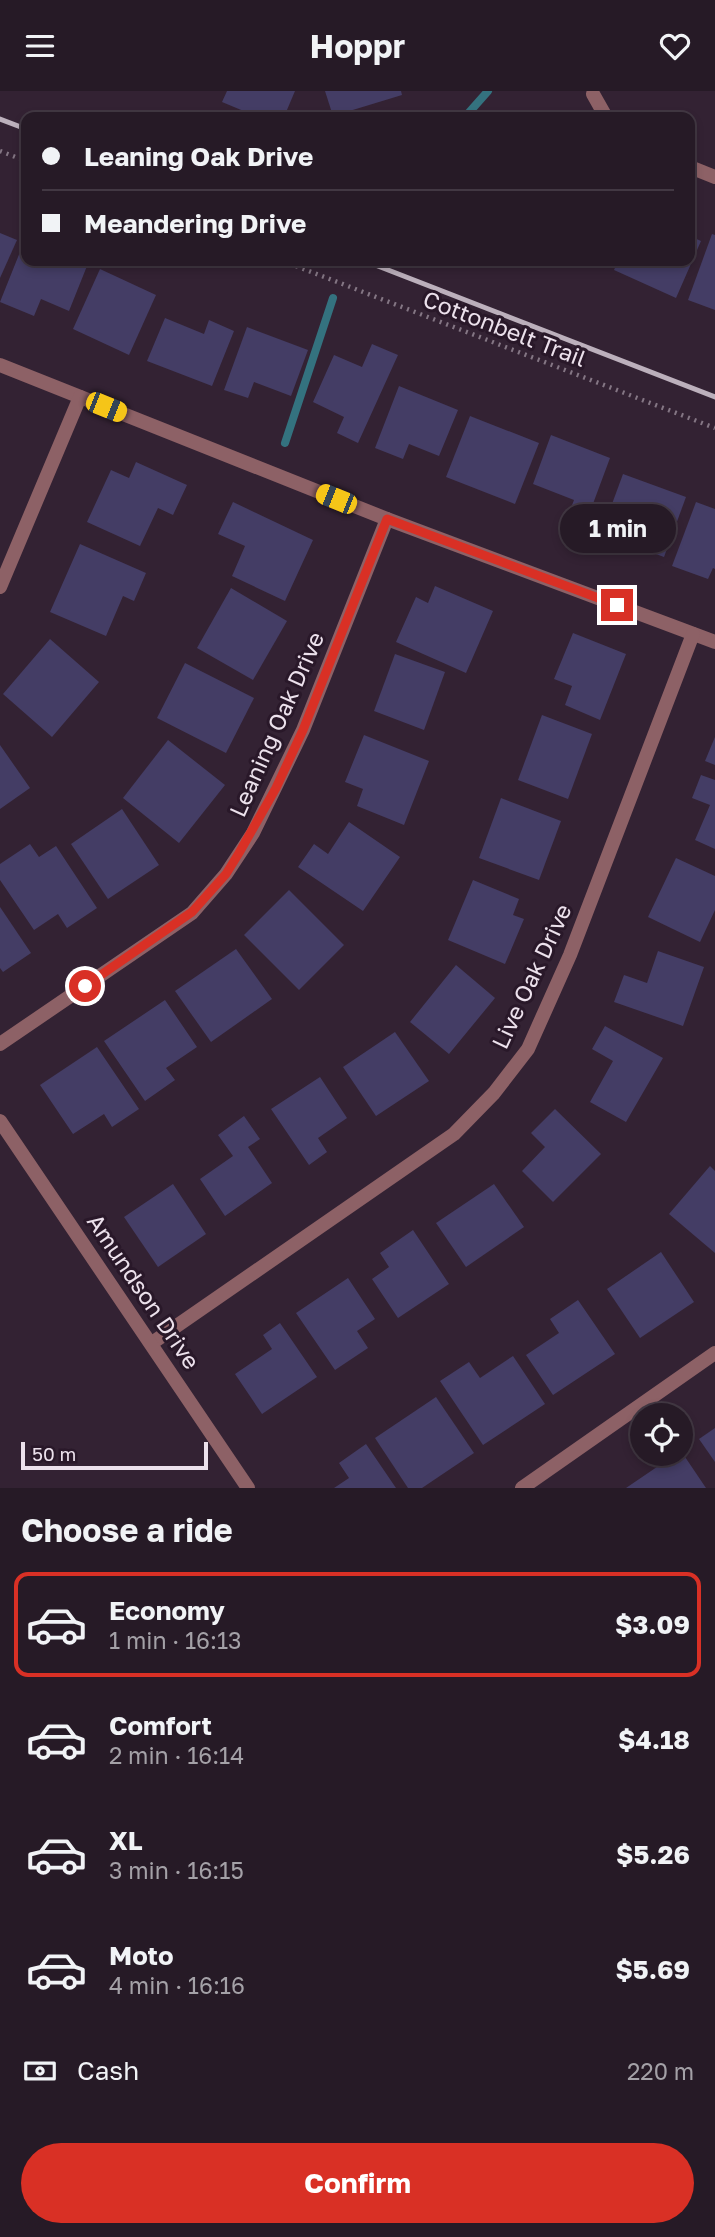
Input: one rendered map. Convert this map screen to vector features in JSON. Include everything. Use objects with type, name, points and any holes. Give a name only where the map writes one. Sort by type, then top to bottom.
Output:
[{"type":"street","points":[[593,94],[603,112]]},
{"type":"street","points":[[695,169],[715,177]]},
{"type":"street","points":[[0,365],[387,519],[715,642]]},
{"type":"street","points":[[0,587],[80,397]]},
{"type":"street","name":"Leaning Oak Drive","points":[[0,1044],[192,912],[226,874],[253,833],[303,730],[387,519]]},
{"type":"street","name":"Live Oak Drive","points":[[152,1343],[454,1134],[495,1093],[528,1049],[570,955],[693,634]]},
{"type":"street","name":"Amundson Drive","points":[[0,1121],[248,1488]]},
{"type":"street","points":[[522,1488],[715,1353]]},
{"type":"path","points":[[0,151],[21,159]]},
{"type":"path","name":"Cottonbelt Trail","points":[[296,266],[715,428]]},
{"type":"building","points":[[227,91],[295,91],[286,112],[246,112],[222,102]]},
{"type":"building","points":[[325,91],[401,91],[402,95],[346,112],[332,112]]},
{"type":"building","points":[[0,233],[17,240],[0,278]]},
{"type":"building","points":[[712,234],[715,235],[715,310],[688,300]]},
{"type":"building","points":[[695,238],[701,241],[695,255]]},
{"type":"building","points":[[21,250],[21,266],[87,266],[69,311],[41,299],[34,316],[0,302]]},
{"type":"building","points":[[616,266],[690,266],[676,298],[614,270]]},
{"type":"building","points":[[100,269],[156,295],[129,355],[73,329]]},
{"type":"building","points":[[165,318],[204,334],[209,320],[234,331],[212,386],[147,361]]},
{"type":"building","points":[[247,327],[308,350],[291,396],[254,382],[248,398],[224,390]]},
{"type":"building","points":[[372,344],[398,355],[358,443],[337,433],[344,417],[313,402],[334,355],[362,367]]},
{"type":"building","points":[[399,386],[458,410],[439,456],[409,444],[403,459],[375,448]]},
{"type":"building","points":[[470,416],[539,443],[515,504],[446,477]]},
{"type":"building","points":[[551,435],[610,458],[584,528],[566,521],[574,500],[533,484]]},
{"type":"building","points":[[136,462],[187,485],[173,515],[158,508],[140,546],[87,522],[111,470],[129,478]]},
{"type":"building","points":[[623,474],[686,497],[664,557],[601,534]]},
{"type":"building","points":[[233,502],[313,540],[285,601],[232,576],[245,546],[218,534]]},
{"type":"building","points":[[696,502],[715,509],[715,569],[713,568],[708,579],[672,566]]},
{"type":"building","points":[[80,544],[146,573],[134,601],[123,596],[106,636],[50,612]]},
{"type":"building","points":[[435,586],[493,611],[466,673],[396,642],[416,597],[428,603]]},
{"type":"building","points":[[231,588],[287,621],[253,680],[197,648]]},
{"type":"building","points":[[573,633],[626,654],[600,720],[565,705],[572,686],[554,679]]},
{"type":"building","points":[[50,639],[99,682],[52,737],[3,694]]},
{"type":"building","points":[[395,654],[445,672],[424,730],[374,711]]},
{"type":"building","points":[[185,663],[254,698],[226,753],[157,718]]},
{"type":"building","points":[[542,715],[592,734],[568,799],[518,780]]},
{"type":"building","points":[[364,735],[429,761],[404,825],[357,806],[363,789],[345,782]]},
{"type":"building","points":[[715,737],[715,765],[705,761]]},
{"type":"building","points":[[168,740],[225,785],[179,843],[123,798]]},
{"type":"building","points":[[0,745],[30,788],[0,809]]},
{"type":"building","points":[[701,775],[715,780],[715,849],[695,840],[710,805],[692,798]]},
{"type":"building","points":[[501,798],[561,821],[539,880],[479,858]]},
{"type":"building","points":[[122,809],[159,865],[108,899],[71,844]]},
{"type":"building","points":[[349,822],[400,857],[363,911],[298,867],[314,844],[328,854]]},
{"type":"building","points":[[30,844],[39,857],[56,846],[97,908],[67,928],[58,914],[34,930],[0,880],[0,864]]},
{"type":"building","points":[[676,858],[715,876],[715,910],[700,942],[648,917]]},
{"type":"building","points":[[473,880],[519,899],[513,915],[524,919],[505,964],[448,940]]},
{"type":"building","points":[[289,890],[344,945],[299,990],[244,935]]},
{"type":"building","points":[[0,907],[31,953],[3,972],[0,968]]},
{"type":"building","points":[[236,949],[272,999],[211,1042],[175,991]]},
{"type":"building","points":[[658,951],[704,967],[683,1026],[614,1002],[624,975],[647,983]]},
{"type":"building","points":[[456,965],[495,998],[449,1054],[410,1022]]},
{"type":"building","points":[[165,1000],[197,1047],[166,1068],[175,1080],[145,1101],[104,1041]]},
{"type":"building","points":[[605,1026],[663,1058],[626,1122],[590,1102],[613,1061],[592,1049]]},
{"type":"building","points":[[395,1032],[429,1081],[376,1116],[343,1067]]},
{"type":"building","points":[[97,1047],[139,1109],[112,1127],[104,1114],[73,1134],[40,1085]]},
{"type":"building","points":[[320,1077],[347,1118],[318,1138],[327,1152],[309,1165],[271,1109]]},
{"type":"building","points":[[555,1109],[601,1154],[553,1202],[522,1171],[545,1147],[531,1133]]},
{"type":"building","points":[[244,1116],[260,1139],[248,1147],[272,1183],[225,1216],[200,1179],[233,1156],[218,1135]]},
{"type":"building","points":[[710,1166],[715,1171],[715,1253],[669,1214]]},
{"type":"building","points":[[173,1184],[206,1234],[158,1267],[124,1217]]},
{"type":"building","points":[[494,1184],[524,1227],[466,1267],[436,1223]]},
{"type":"building","points":[[413,1230],[449,1284],[398,1318],[372,1279],[389,1267],[380,1253]]},
{"type":"building","points":[[661,1252],[694,1302],[640,1338],[607,1289]]},
{"type":"building","points":[[348,1278],[375,1319],[357,1331],[368,1348],[335,1370],[296,1313]]},
{"type":"building","points":[[578,1300],[615,1354],[553,1395],[526,1355],[559,1333],[550,1319]]},
{"type":"building","points":[[280,1323],[317,1377],[262,1414],[235,1374],[272,1349],[263,1335]]},
{"type":"building","points":[[513,1356],[545,1404],[483,1445],[440,1381],[469,1362],[480,1378]]},
{"type":"building","points":[[436,1397],[474,1453],[422,1488],[408,1488],[375,1438]]},
{"type":"building","points":[[715,1428],[715,1462],[699,1439]]},
{"type":"building","points":[[366,1444],[396,1488],[334,1488],[349,1478],[339,1463]]},
{"type":"building","points":[[658,1466],[691,1466],[706,1488],[626,1488]]},
{"type":"waterway","points":[[469,112],[488,91]]},
{"type":"waterway","points":[[285,443],[333,298]]},
{"type":"railway","points":[[0,119],[21,127]]},
{"type":"railway","points":[[378,266],[715,397]]},
{"type":"route","points":[[85,986],[192,912],[226,874],[253,833],[303,730],[387,519],[617,605]]}]
